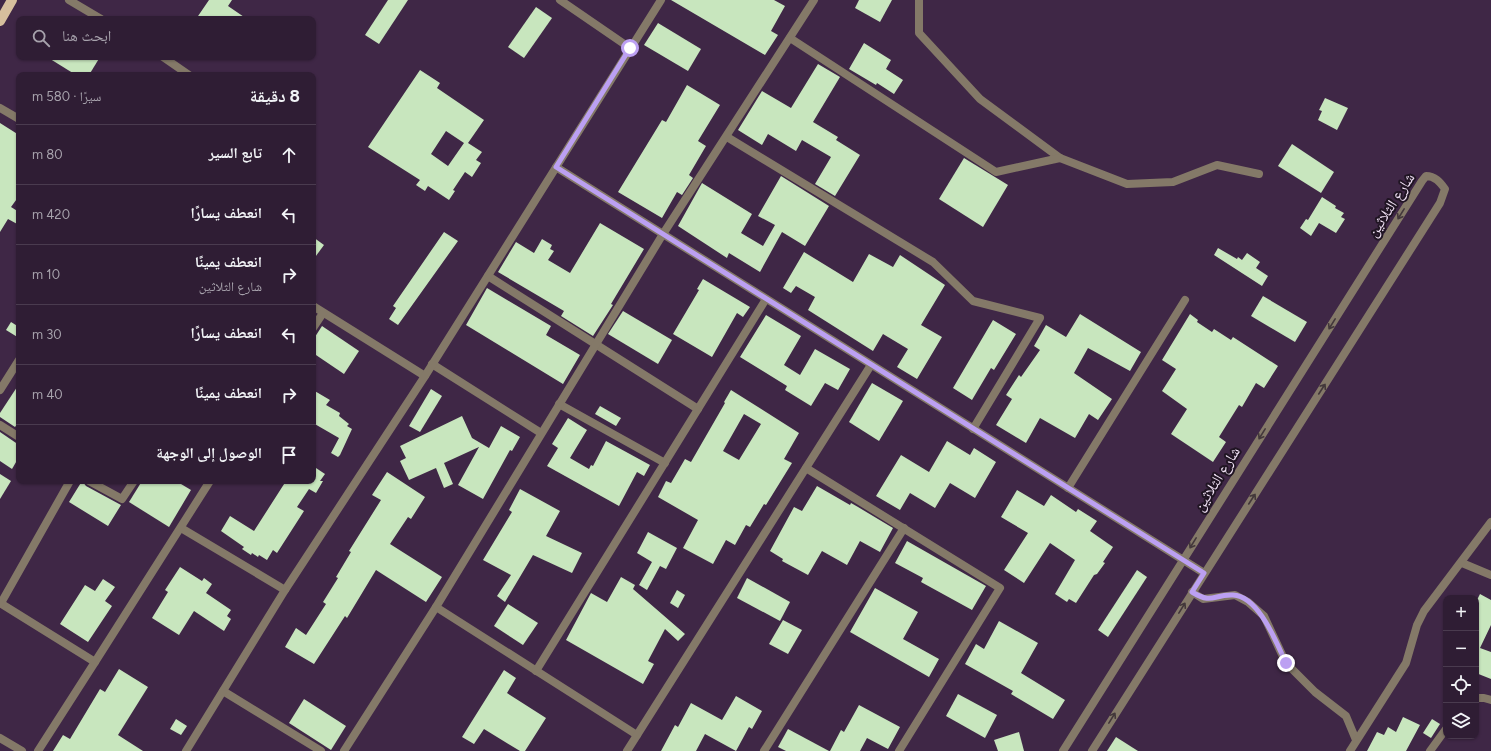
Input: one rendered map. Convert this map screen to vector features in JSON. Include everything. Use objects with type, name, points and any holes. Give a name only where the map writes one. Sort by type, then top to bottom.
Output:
[{"type":"main road","points":[[0,21],[12,0]]},
{"type":"street","points":[[69,0],[96,16]]},
{"type":"street","points":[[560,0],[630,48]]},
{"type":"street","points":[[186,751],[285,590],[425,376],[661,0]]},
{"type":"street","points":[[344,751],[436,607],[662,234],[727,137],[814,0]]},
{"type":"street","points":[[919,0],[919,33],[980,99],[1060,158],[1127,184],[1173,182],[1217,165],[1259,174]]},
{"type":"street","points":[[790,38],[996,172],[1060,158]]},
{"type":"street","points":[[167,60],[185,72]]},
{"type":"street","points":[[1,112],[16,118]]},
{"type":"street","points":[[727,137],[933,262],[973,301],[1040,318],[973,429]]},
{"type":"street","points":[[556,167],[1204,573]]},
{"type":"street","name":"شارع الثلاثين","points":[[1063,751],[1422,181],[1426,176],[1431,176],[1437,180],[1445,190],[1440,203],[1092,751]]},
{"type":"street","points":[[488,276],[698,409]]},
{"type":"street","points":[[536,671],[766,299]]},
{"type":"street","points":[[1068,488],[1185,300]]},
{"type":"street","points":[[316,308],[425,376]]},
{"type":"street","points":[[316,324],[323,313]]},
{"type":"street","points":[[432,364],[542,433]]},
{"type":"street","points":[[0,390],[16,365]]},
{"type":"street","points":[[627,751],[871,365]]},
{"type":"street","points":[[559,404],[665,463]]},
{"type":"street","points":[[0,425],[16,435]]},
{"type":"street","points":[[806,468],[1000,588],[899,751]]},
{"type":"street","points":[[68,484],[1,603],[95,662]]},
{"type":"street","points":[[94,484],[122,499],[132,484]]},
{"type":"street","points":[[38,751],[181,528],[206,484]]},
{"type":"street","points":[[1350,751],[1406,663],[1417,625],[1424,611],[1462,563],[1491,522]]},
{"type":"street","points":[[181,528],[285,590]]},
{"type":"street","points":[[764,751],[904,528]]},
{"type":"street","points":[[1462,563],[1491,575]]},
{"type":"street","points":[[1192,592],[1203,599],[1235,595],[1248,602],[1264,616],[1286,663],[1315,692],[1346,716],[1356,740]]},
{"type":"street","points":[[436,607],[637,735]]},
{"type":"street","points":[[223,691],[321,751]]},
{"type":"street","points":[[1479,698],[1491,700]]},
{"type":"street","points":[[1430,751],[1443,733]]},
{"type":"street","points":[[0,738],[22,751]]},
{"type":"building","points":[[209,0],[232,0],[228,6],[243,16],[198,16]]},
{"type":"building","points":[[388,0],[408,0],[379,44],[365,35]]},
{"type":"building","points":[[671,0],[774,0],[785,6],[771,31],[778,35],[765,55]]},
{"type":"building","points":[[859,0],[892,0],[880,22],[855,8]]},
{"type":"building","points":[[536,7],[552,18],[524,58],[508,47]]},
{"type":"building","points":[[658,23],[701,49],[688,71],[644,45]]},
{"type":"building","points":[[864,43],[891,60],[886,69],[903,80],[894,94],[877,83],[876,85],[849,69]]},
{"type":"building","points":[[52,60],[98,60],[91,72],[71,72]]},
{"type":"building","points":[[818,64],[840,77],[813,122],[838,137],[836,140],[860,155],[835,196],[815,184],[831,157],[802,140],[796,151],[768,134],[762,145],[738,130],[762,91],[791,108]]},
{"type":"building","points":[[420,70],[440,83],[437,88],[484,120],[468,143],[482,152],[476,160],[481,163],[472,177],[465,172],[453,190],[455,191],[449,200],[428,186],[425,191],[416,185],[420,180],[368,147]],"holes":[[[446,131],[464,143],[448,166],[431,154]]]},
{"type":"building","points":[[687,85],[720,105],[698,141],[706,146],[689,175],[693,178],[682,195],[677,192],[662,218],[618,192],[662,120],[666,122]]},
{"type":"building","points":[[1325,98],[1348,108],[1337,130],[1318,120],[1322,111],[1319,110]]},
{"type":"building","points":[[0,123],[16,133],[16,200],[11,207],[16,210],[16,223],[8,219],[0,232]]},
{"type":"building","points":[[1292,144],[1334,172],[1321,193],[1278,166]]},
{"type":"building","points":[[964,158],[1008,185],[983,227],[939,199]]},
{"type":"building","points":[[781,176],[829,206],[805,246],[782,232],[760,272],[729,253],[727,258],[678,226],[702,183],[752,214],[741,233],[763,246],[775,225],[758,216]]},
{"type":"building","points":[[1322,197],[1336,206],[1335,208],[1344,213],[1341,217],[1345,219],[1336,233],[1319,223],[1311,236],[1300,228],[1306,219],[1308,220]]},
{"type":"building","points":[[600,223],[644,249],[611,304],[613,305],[593,336],[561,316],[564,311],[498,272],[516,242],[534,253],[542,239],[552,245],[550,249],[554,251],[548,260],[570,273]]},
{"type":"building","points":[[444,232],[458,241],[398,325],[389,319],[396,308],[393,306]]},
{"type":"building","points":[[316,239],[324,245],[316,256]]},
{"type":"building","points":[[1218,248],[1237,259],[1238,257],[1242,260],[1247,253],[1260,262],[1256,268],[1268,276],[1262,286],[1214,255]]},
{"type":"building","points":[[804,252],[853,282],[869,254],[893,267],[900,255],[945,285],[921,325],[942,337],[917,379],[897,367],[908,349],[883,334],[873,351],[808,310],[815,297],[796,286],[791,293],[783,288]]},
{"type":"building","points":[[703,279],[750,307],[743,317],[737,313],[712,357],[673,334],[699,290],[697,289]]},
{"type":"building","points":[[487,288],[551,326],[546,335],[580,355],[563,384],[466,325]]},
{"type":"building","points":[[1263,296],[1307,322],[1295,342],[1251,316]]},
{"type":"building","points":[[623,311],[672,340],[658,364],[608,334]]},
{"type":"building","points":[[1080,314],[1141,352],[1130,371],[1088,348],[1074,373],[1112,399],[1098,420],[1089,414],[1075,438],[1040,418],[1026,443],[996,425],[1012,399],[1006,395],[1019,375],[1021,377],[1040,350],[1034,346],[1046,325],[1066,337]]},
{"type":"building","points":[[1190,314],[1198,320],[1197,322],[1212,332],[1214,329],[1231,340],[1233,337],[1278,366],[1264,388],[1256,383],[1242,407],[1239,405],[1219,437],[1226,442],[1213,462],[1171,434],[1187,409],[1162,391],[1176,369],[1162,360]]},
{"type":"building","points":[[766,315],[801,336],[784,365],[800,375],[815,349],[850,369],[838,390],[825,383],[811,406],[785,390],[787,386],[740,357]]},
{"type":"building","points":[[993,320],[1016,334],[994,370],[991,368],[972,400],[953,388]]},
{"type":"building","points":[[11,322],[16,325],[16,336],[6,330]]},
{"type":"building","points":[[322,326],[359,351],[344,374],[316,355],[316,335]]},
{"type":"building","points":[[872,383],[903,401],[879,441],[849,422]]},
{"type":"building","points":[[16,389],[15,427],[0,417],[0,413]]},
{"type":"building","points":[[431,389],[442,396],[420,432],[409,426]]},
{"type":"building","points":[[731,390],[799,433],[784,459],[792,463],[766,505],[764,504],[750,527],[746,525],[735,545],[726,540],[713,564],[683,548],[698,520],[658,497],[666,481],[671,483],[685,459],[691,462],[725,403],[724,402]],"holes":[[[744,414],[761,424],[739,460],[723,451]]]},
{"type":"building","points":[[316,392],[330,400],[326,405],[340,413],[339,416],[349,424],[347,426],[352,429],[338,457],[331,453],[339,438],[316,425]]},
{"type":"building","points":[[600,406],[621,418],[616,426],[595,414]]},
{"type":"building","points":[[462,416],[472,438],[489,448],[501,426],[520,437],[512,451],[510,450],[483,499],[458,485],[479,447],[444,463],[453,484],[444,488],[436,468],[409,480],[400,461],[406,458],[400,446]]},
{"type":"building","points":[[568,418],[587,430],[570,458],[589,469],[591,465],[593,466],[606,441],[650,465],[644,476],[637,472],[619,506],[547,466],[558,448],[552,444]]},
{"type":"building","points":[[0,432],[16,443],[16,462],[12,469],[0,461]]},
{"type":"building","points":[[947,441],[970,455],[974,448],[996,462],[975,498],[950,483],[935,508],[910,493],[900,510],[876,496],[901,455],[929,472]]},
{"type":"building","points":[[316,468],[325,474],[320,481],[323,481],[316,493],[309,489],[297,507],[304,511],[277,553],[273,550],[267,560],[259,555],[258,557],[252,553],[251,555],[242,549],[244,547],[221,531],[230,516],[254,531],[284,484],[316,484]]},
{"type":"building","points":[[387,472],[425,497],[411,519],[408,517],[390,544],[442,577],[426,602],[376,570],[347,618],[345,616],[314,664],[285,647],[296,628],[306,635],[326,604],[323,602],[338,578],[336,577],[351,552],[349,551],[381,500],[372,495]]},
{"type":"building","points":[[0,474],[11,481],[0,499]]},
{"type":"building","points":[[80,484],[84,484],[121,505],[108,526],[69,502]]},
{"type":"building","points":[[140,484],[181,484],[191,490],[169,527],[129,502]]},
{"type":"building","points":[[817,486],[850,505],[851,503],[893,528],[880,552],[860,541],[847,565],[822,551],[808,575],[782,561],[783,559],[770,551],[794,507],[802,511]]},
{"type":"building","points":[[520,489],[560,511],[546,536],[582,553],[572,573],[533,555],[505,602],[497,596],[511,575],[483,560],[512,512],[509,510]]},
{"type":"building","points":[[1017,490],[1044,506],[1051,495],[1076,512],[1078,509],[1097,521],[1090,531],[1113,547],[1103,562],[1105,563],[1097,574],[1094,575],[1076,603],[1069,599],[1067,602],[1055,594],[1075,560],[1050,543],[1024,583],[1004,570],[1028,533],[1001,517]]},
{"type":"building","points":[[648,532],[677,548],[666,569],[660,566],[647,590],[639,585],[652,562],[637,553]]},
{"type":"building","points":[[907,541],[986,586],[972,610],[921,582],[923,578],[895,563]]},
{"type":"building","points":[[180,567],[202,581],[204,578],[212,584],[206,593],[231,610],[227,616],[231,619],[224,631],[194,611],[179,635],[152,618],[168,592],[165,590]]},
{"type":"building","points":[[1137,570],[1147,577],[1108,637],[1098,630]]},
{"type":"building","points":[[621,577],[635,585],[633,589],[685,634],[678,641],[665,629],[648,661],[654,664],[643,684],[566,640],[591,593],[607,602]]},
{"type":"building","points":[[747,578],[790,602],[780,621],[737,598]]},
{"type":"building","points":[[103,579],[115,587],[105,601],[112,606],[88,642],[60,624],[85,585],[95,591]]},
{"type":"building","points":[[875,588],[918,612],[903,639],[939,659],[929,677],[850,632]]},
{"type":"building","points":[[677,590],[685,595],[678,608],[670,603]]},
{"type":"building","points":[[1480,594],[1491,600],[1491,625],[1480,648],[1491,652],[1491,679],[1479,674]]},
{"type":"building","points":[[508,604],[538,623],[523,645],[494,626]]},
{"type":"building","points":[[783,620],[802,630],[788,654],[769,644]]},
{"type":"building","points":[[999,621],[1038,643],[1021,673],[1065,700],[1053,719],[1011,694],[1013,691],[965,664],[976,644],[984,649]]},
{"type":"building","points":[[119,669],[148,687],[118,735],[143,751],[53,751],[63,735],[70,739],[100,689],[105,692]]},
{"type":"building","points":[[504,670],[516,678],[507,693],[546,718],[525,751],[520,751],[484,729],[474,744],[462,737]]},
{"type":"building","points":[[958,694],[997,715],[985,738],[946,716]]},
{"type":"building","points":[[736,696],[762,711],[752,729],[749,727],[736,751],[705,734],[696,751],[661,751],[675,725],[678,727],[691,703],[722,720]]},
{"type":"building","points":[[304,699],[346,726],[331,750],[289,723]]},
{"type":"building","points":[[859,705],[900,727],[888,749],[867,738],[860,751],[830,751],[841,730],[844,732]]},
{"type":"building","points":[[1403,717],[1420,725],[1406,751],[1367,751],[1377,732],[1384,735],[1388,727],[1396,732]]},
{"type":"building","points":[[176,719],[187,726],[181,735],[170,729]]},
{"type":"building","points":[[1432,719],[1440,724],[1431,738],[1423,733]]},
{"type":"building","points":[[788,729],[829,751],[786,751],[778,747]]},
{"type":"building","points":[[1019,732],[1024,751],[998,751],[994,740]]},
{"type":"building","points":[[1116,737],[1138,751],[1107,751]]},
{"type":"route","points":[[630,48],[556,167],[1204,573],[1192,592],[1203,599],[1235,595],[1248,602],[1264,616],[1286,663]]}]
